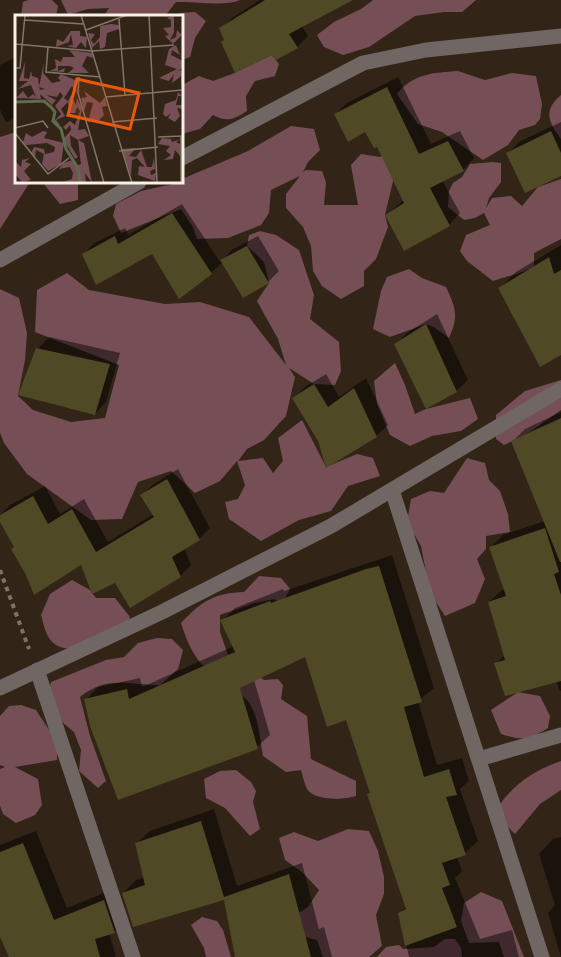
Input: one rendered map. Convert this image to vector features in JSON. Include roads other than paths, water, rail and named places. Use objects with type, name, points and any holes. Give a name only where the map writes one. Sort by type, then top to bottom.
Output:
[{"type":"street","points":[[183,157],[363,63],[426,50],[561,36]]},
{"type":"street","points":[[0,260],[137,183]]},
{"type":"street","points":[[0,688],[162,612],[331,526],[561,389]]},
{"type":"street","points":[[392,490],[542,957]]},
{"type":"street","points":[[37,670],[133,957]]},
{"type":"street","points":[[479,759],[561,735]]}]
